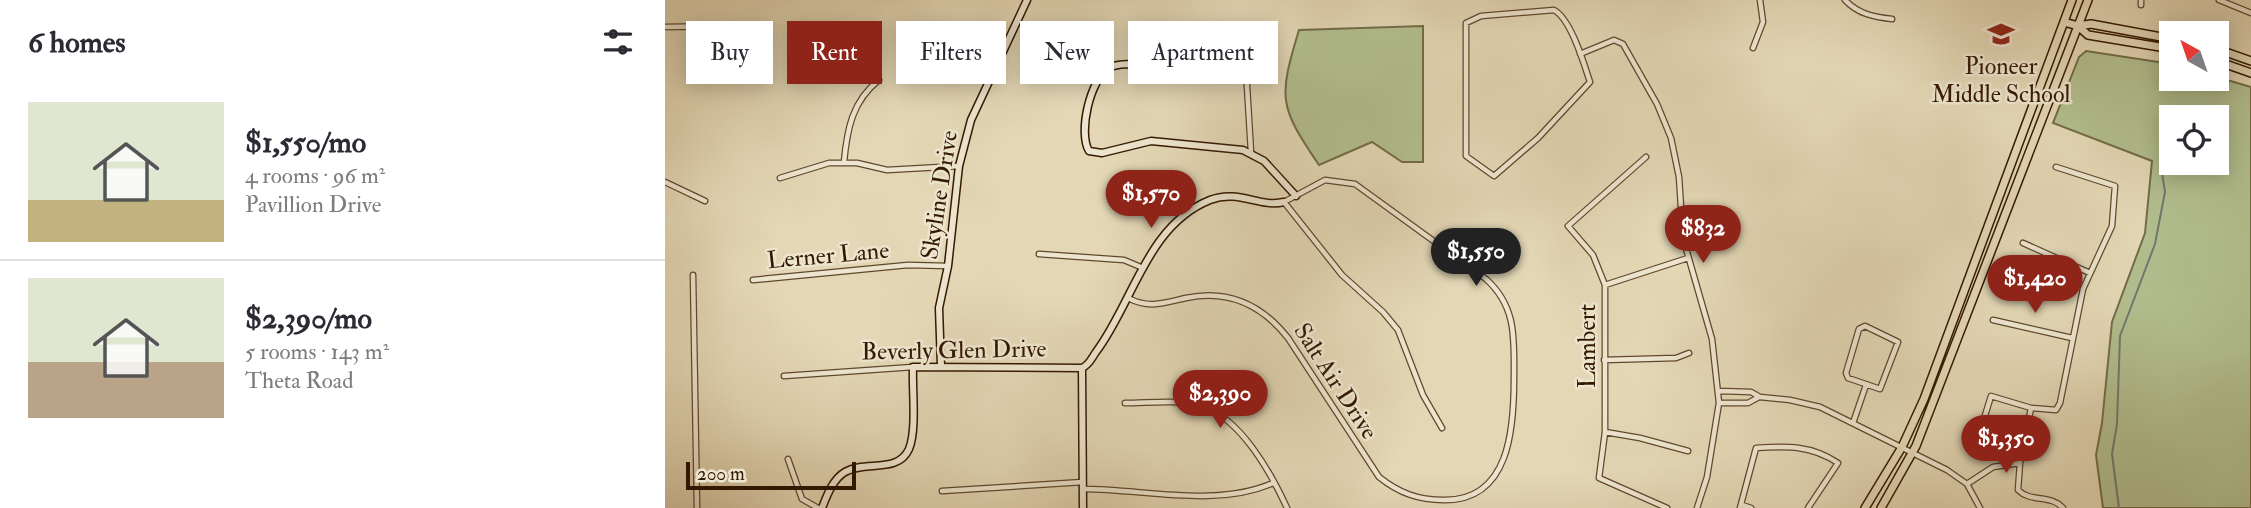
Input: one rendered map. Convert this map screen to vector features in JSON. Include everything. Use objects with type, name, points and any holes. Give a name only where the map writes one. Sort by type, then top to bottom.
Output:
[{"type":"main road","points":[[1865,508],[1902,447],[1928,387],[2072,0]]},
{"type":"main road","points":[[1881,508],[1913,453],[2088,0]]},
{"type":"main road","points":[[2064,22],[2078,26],[2091,24],[2159,37]]},
{"type":"main road","points":[[2078,26],[2088,35],[2159,47]]},
{"type":"main road","points":[[2229,53],[2251,61]]},
{"type":"main road","points":[[2229,66],[2251,74]]},
{"type":"street","name":"Skyline Drive","points":[[941,366],[939,308],[948,266],[959,166],[981,95],[1027,0]]},
{"type":"street","points":[[1753,48],[1763,22],[1760,0]]},
{"type":"street","points":[[1845,0],[1851,7],[1870,16],[1892,19]]},
{"type":"street","points":[[2219,0],[2251,13]]},
{"type":"street","points":[[1554,10],[1561,14],[1580,54],[1590,82],[1503,172],[1494,176],[1466,156],[1466,23],[1481,16],[1554,10]]},
{"type":"street","points":[[665,27],[686,27]]},
{"type":"street","points":[[1580,54],[1618,40],[1657,104],[1671,138],[1679,177],[1682,227],[1688,258],[1712,339],[1719,391],[1707,477],[1697,508]]},
{"type":"street","points":[[1083,508],[1082,368],[1089,365],[1111,332],[1143,268],[1168,231],[1202,203],[1234,195],[1267,202],[1284,202],[1296,196],[1283,179],[1251,152],[1165,141],[1144,142],[1102,153],[1089,151],[1084,138],[1085,115],[1103,74],[1110,68],[1128,67]]},
{"type":"street","points":[[844,162],[849,129],[858,101],[875,84]]},
{"type":"street","points":[[1247,84],[1251,152]]},
{"type":"street","name":"Lambert","points":[[1646,157],[1567,226],[1593,255],[1605,285],[1605,432],[1599,478],[1667,508]]},
{"type":"street","points":[[780,178],[816,166],[844,162],[887,170],[959,166]]},
{"type":"street","points":[[1975,447],[1991,396],[2031,408],[2056,410],[2064,389],[2072,338],[2091,273],[2112,226],[2115,186],[2056,167]]},
{"type":"street","name":"Salt Air Drive","points":[[1128,298],[1153,306],[1191,297],[1218,295],[1252,305],[1272,319],[1288,338],[1380,477],[1399,491],[1424,499],[1467,498],[1493,479],[1507,448],[1513,423],[1514,333],[1512,315],[1504,299],[1486,279],[1361,187],[1346,181],[1325,180],[1296,196]]},
{"type":"street","points":[[665,182],[705,201]]},
{"type":"street","points":[[1284,202],[1342,275],[1391,321],[1404,342],[1423,395],[1442,428]]},
{"type":"street","points":[[2023,243],[2091,273]]},
{"type":"street","points":[[1039,254],[1124,260],[1143,268]]},
{"type":"street","points":[[1605,285],[1688,258]]},
{"type":"street","name":"Lerner Lane","points":[[754,280],[908,265],[948,266]]},
{"type":"street","points":[[693,275],[697,508]]},
{"type":"street","points":[[1993,320],[2072,338]]},
{"type":"street","points":[[1865,326],[1898,342],[1882,386],[1876,388],[1866,385],[1848,378],[1846,373],[1859,329],[1865,326]]},
{"type":"street","points":[[1604,360],[1676,358],[1689,353]]},
{"type":"street","name":"Beverly Glen Drive","points":[[784,376],[941,366],[1082,368]]},
{"type":"street","points":[[788,459],[802,499],[820,508],[835,482],[845,472],[896,462],[905,454],[911,442],[913,367]]},
{"type":"street","points":[[1853,423],[1866,385]]},
{"type":"street","points":[[1719,391],[1751,392],[1760,397],[1819,407],[1902,447],[1967,484],[1979,508]]},
{"type":"street","points":[[1719,403],[1748,403],[1760,397]]},
{"type":"street","points":[[1125,403],[1187,403],[1219,414],[1243,435],[1286,508]]},
{"type":"street","points":[[2031,408],[2019,463],[2018,490],[2026,498],[2054,500],[2063,508]]},
{"type":"street","points":[[1605,432],[1688,451]]},
{"type":"street","points":[[1751,508],[1741,506],[1756,448],[1796,446],[1820,451],[1838,463],[1808,508]]},
{"type":"street","points":[[1967,484],[1993,467],[2019,463]]},
{"type":"street","points":[[942,491],[1083,486],[1169,497],[1238,496],[1252,494],[1273,483]]},
{"type":"green space","points":[[1423,26],[1423,162],[1402,162],[1372,142],[1319,165],[1296,129],[1286,101],[1288,72],[1299,30]]},
{"type":"green space","points":[[2086,51],[2159,62],[2159,91],[2229,91],[2229,81],[2251,87],[2251,508],[2103,508],[2096,455],[2102,423],[2112,322],[2145,233],[2152,161],[2053,123],[2079,57]]},
{"type":"waterway","points":[[2119,508],[2112,454],[2117,424],[2120,336],[2155,244],[2165,192],[2162,175]]},
{"type":"place","name":"Pioneer Middle School","points":[[2001,34]]}]
